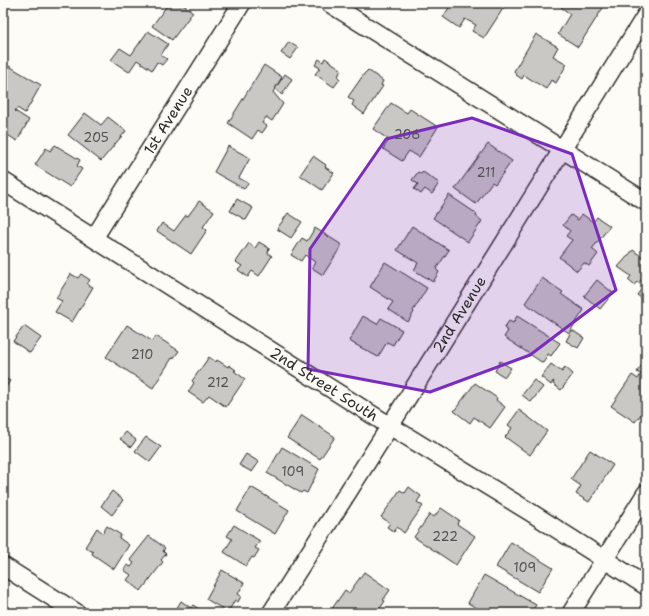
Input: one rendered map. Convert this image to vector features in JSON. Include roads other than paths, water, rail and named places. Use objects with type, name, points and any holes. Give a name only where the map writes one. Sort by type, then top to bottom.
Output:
[{"type":"street","name":"1st Avenue","points":[[94,238],[242,3]]},
{"type":"street","points":[[329,3],[646,202]]},
{"type":"street","name":"2nd Avenue","points":[[271,613],[390,426],[646,15]]},
{"type":"street","name":"2nd Street South","points":[[3,181],[646,586]]},
{"type":"street","points":[[571,613],[646,493]]},
{"type":"street","points":[[3,566],[77,613]]}]
